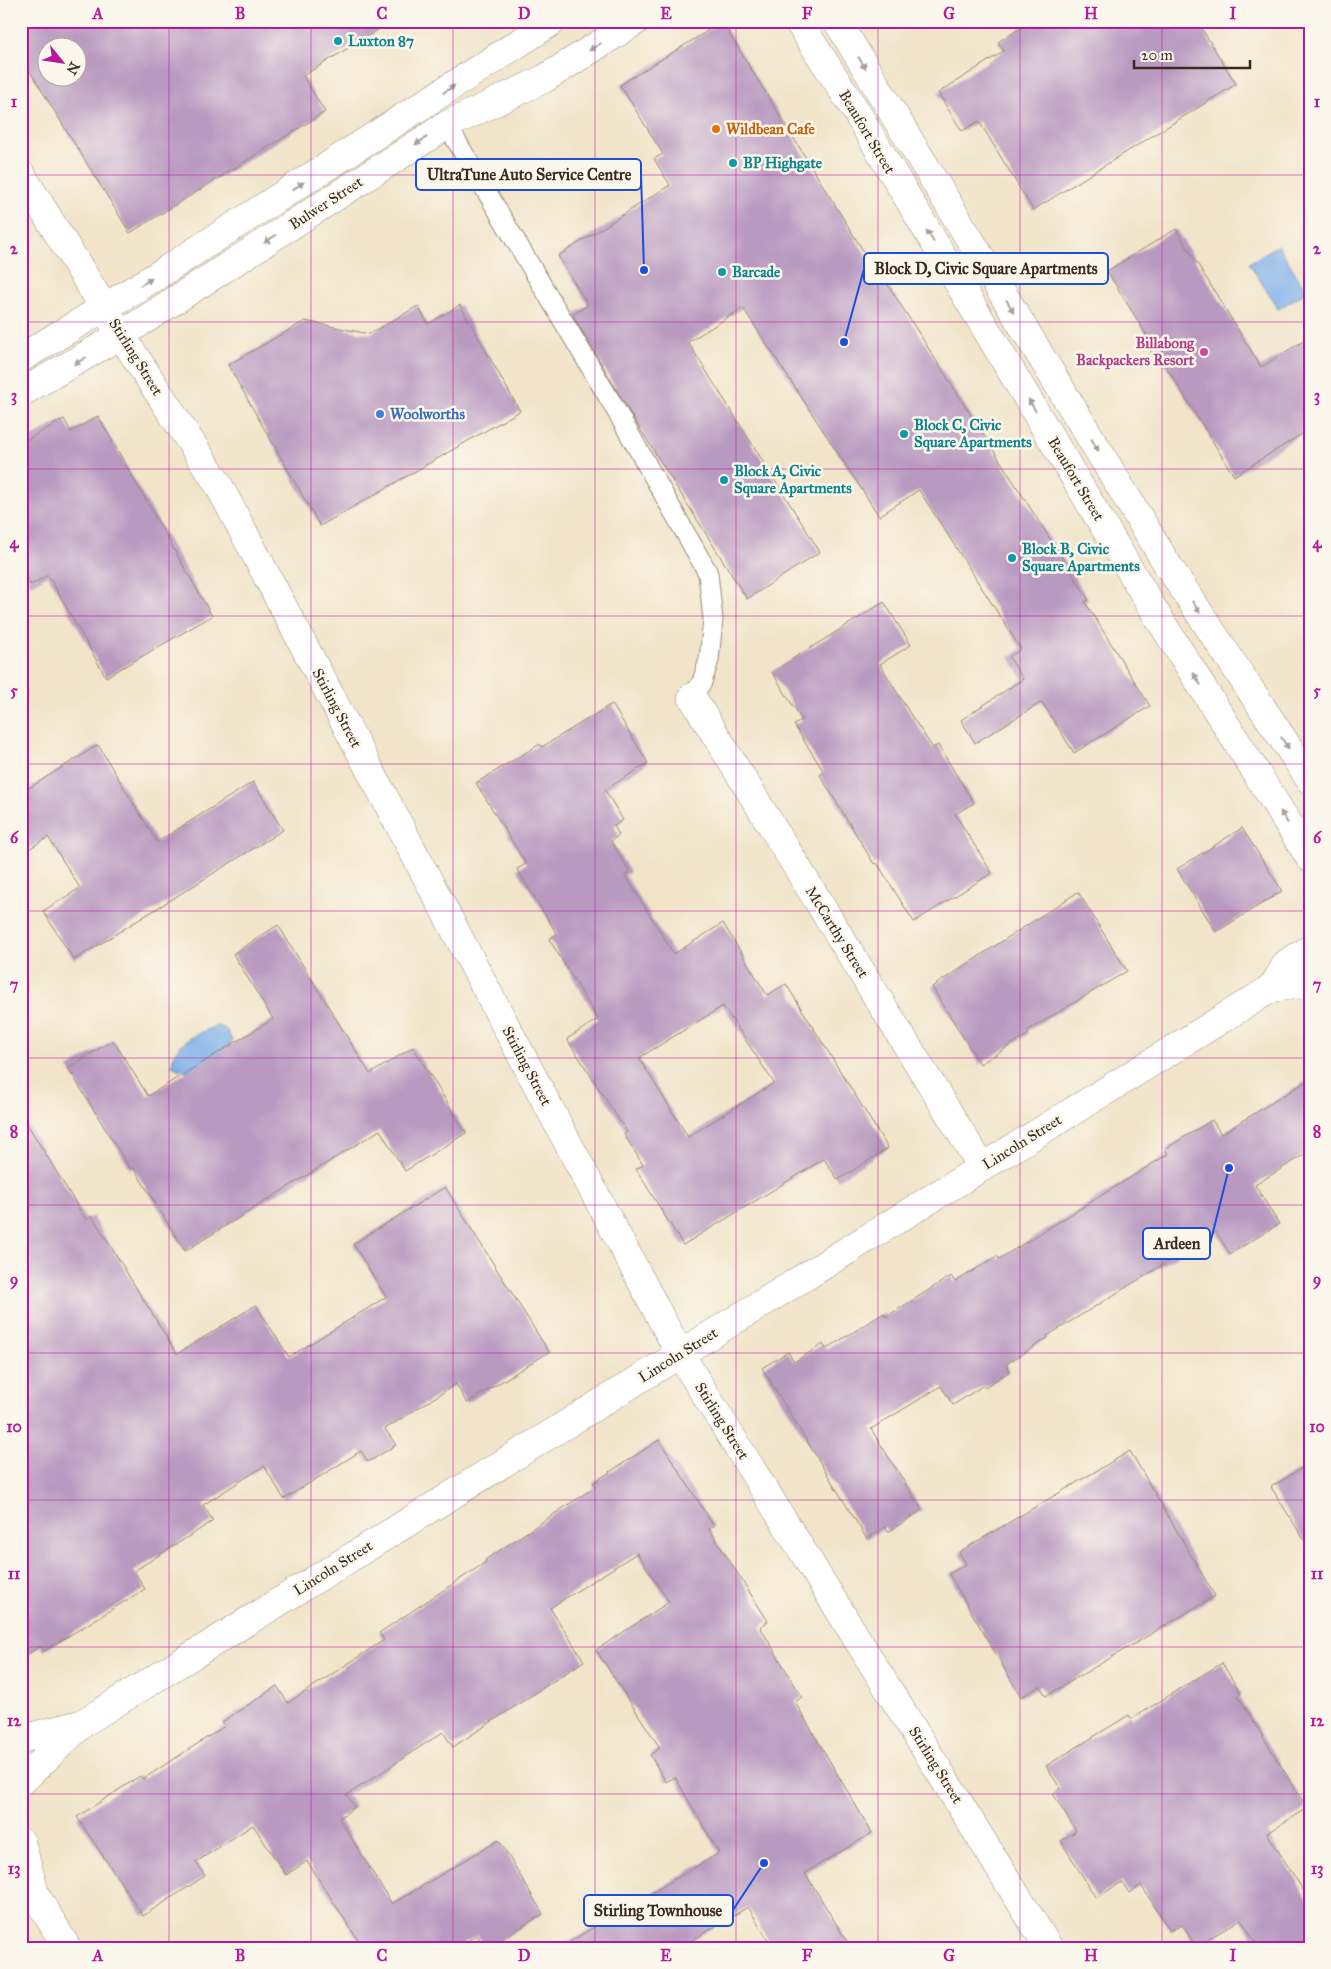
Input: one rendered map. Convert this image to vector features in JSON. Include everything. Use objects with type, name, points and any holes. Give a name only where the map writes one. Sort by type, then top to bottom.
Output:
[{"type":"street","name":"Bulwer Street","points":[[21,358],[104,308],[553,21]]},
{"type":"street","name":"Bulwer Street","points":[[21,393],[121,335],[447,125],[544,79],[636,21]]},
{"type":"street","name":"Beaufort Street","points":[[798,21],[859,117],[1158,617],[1310,858]]},
{"type":"street","name":"Beaufort Street","points":[[837,21],[1169,567],[1310,780]]},
{"type":"street","name":"Stirling Street","points":[[21,174],[121,335],[218,484],[680,1354],[1049,1948]]},
{"type":"street","name":"McCarthy Street","points":[[692,697],[982,1167]]},
{"type":"street","name":"Lincoln Street","points":[[1272,988],[1287,963],[1310,949]]},
{"type":"street","name":"Lincoln Street","points":[[21,1782],[84,1723],[1272,988],[1302,984],[1310,979]]},
{"type":"street","name":"Lincoln Street","points":[[21,1740],[84,1723]]},
{"type":"street","points":[[21,1842],[28,1888],[67,1948]]},
{"type":"lane","points":[[447,125],[608,396],[708,573],[713,619],[710,660],[702,682],[692,697]]},
{"type":"water","points":[[1278,245],[1307,292],[1278,309],[1249,263]]},
{"type":"water","points":[[215,1026],[222,1027],[229,1034],[232,1041],[229,1046],[210,1061],[195,1069],[182,1071],[172,1065],[173,1057],[181,1045],[194,1036]]},
{"type":"building","points":[[21,21],[392,21],[303,76],[325,112],[130,233],[40,88],[88,88],[88,38],[38,38],[38,84],[21,57]]},
{"type":"building","points":[[1032,21],[1197,21],[1236,84],[1033,210],[979,121],[962,131],[938,93],[1004,51],[998,42]]},
{"type":"building","points":[[722,22],[872,265],[874,263],[1089,600],[1085,602],[1150,706],[1074,753],[1042,702],[975,743],[961,720],[1023,679],[1009,657],[1021,649],[919,490],[879,516],[743,308],[688,342],[820,552],[747,599],[630,413],[573,315],[588,305],[558,256],[670,185],[654,159],[663,154],[620,85]]},
{"type":"building","name":"Billabong Backpackers Resort","points":[[1176,229],[1261,367],[1310,337],[1310,429],[1234,476],[1107,271]]},
{"type":"building","points":[[460,305],[520,411],[320,526],[228,365],[305,321],[369,334],[418,306],[428,324]]},
{"type":"building","points":[[98,416],[212,616],[106,677],[48,575],[31,585],[21,568],[21,443],[64,419],[71,432]]},
{"type":"building","points":[[884,602],[911,645],[880,664],[912,717],[933,748],[938,745],[974,803],[955,814],[992,873],[914,922],[877,863],[874,864],[820,775],[824,772],[794,725],[802,720],[772,672]]},
{"type":"building","points":[[612,704],[648,763],[605,790],[623,820],[614,826],[619,835],[611,841],[630,872],[625,875],[674,954],[723,923],[767,995],[786,984],[888,1148],[838,1180],[824,1159],[683,1245],[636,1169],[643,1165],[624,1134],[627,1132],[567,1039],[598,1019],[549,939],[557,934],[517,869],[526,864],[476,783],[540,744],[542,747]],"holes":[[[723,1006],[774,1083],[688,1137],[639,1058]]]},
{"type":"building","points":[[98,745],[157,842],[253,782],[283,830],[74,960],[43,911],[80,888],[48,837],[21,854],[21,793]]},
{"type":"building","points":[[1242,828],[1282,891],[1216,932],[1177,869]]},
{"type":"building","points":[[1078,892],[1127,971],[1027,1031],[1029,1034],[980,1064],[932,987]]},
{"type":"building","points":[[278,925],[370,1074],[413,1047],[466,1133],[405,1171],[380,1130],[185,1251],[133,1167],[130,1169],[68,1068],[113,1040],[148,1096],[273,1019],[233,954]]},
{"type":"building","points":[[1310,1079],[1310,1151],[1255,1185],[1279,1224],[1230,1254],[1216,1232],[1047,1336],[1048,1338],[1006,1364],[1010,1371],[985,1387],[984,1385],[953,1405],[941,1386],[871,1429],[922,1510],[888,1532],[885,1527],[867,1539],[762,1368],[788,1352],[794,1362],[823,1344],[826,1349],[884,1313],[886,1317],[951,1276],[955,1282],[997,1256],[999,1259],[1168,1154],[1165,1149],[1212,1120],[1221,1134]]},
{"type":"building","points":[[21,1114],[86,1220],[92,1216],[177,1354],[256,1305],[289,1357],[386,1297],[353,1244],[445,1187],[549,1352],[467,1403],[456,1384],[385,1429],[396,1445],[368,1462],[361,1451],[284,1499],[264,1466],[203,1505],[213,1521],[134,1571],[145,1589],[44,1651],[41,1646],[21,1658]]},
{"type":"building","points":[[659,1440],[714,1526],[709,1529],[768,1621],[760,1627],[802,1697],[795,1702],[872,1833],[805,1873],[851,1948],[773,1948],[748,1907],[679,1948],[559,1948],[719,1853],[675,1777],[666,1782],[650,1755],[660,1748],[596,1650],[669,1602],[637,1553],[550,1608],[584,1661],[453,1747],[443,1732],[347,1795],[355,1807],[339,1818],[392,1904],[499,1840],[543,1914],[487,1948],[485,1948],[477,1935],[456,1948],[363,1948],[307,1861],[286,1875],[253,1825],[196,1862],[205,1876],[143,1916],[77,1817],[140,1776],[143,1779],[225,1726],[222,1722],[277,1686],[288,1703],[384,1640],[379,1633],[595,1487],[593,1483]]},
{"type":"building","points":[[1130,1451],[1215,1596],[1046,1696],[1040,1686],[1021,1697],[949,1574],[966,1564],[959,1552]]},
{"type":"building","points":[[1310,1463],[1310,1549],[1271,1487]]},
{"type":"building","points":[[1222,1663],[1241,1694],[1238,1696],[1307,1808],[1267,1833],[1310,1901],[1310,1948],[1259,1948],[1241,1919],[1196,1947],[1182,1924],[1170,1931],[1141,1885],[1129,1893],[1122,1882],[1096,1898],[1061,1841],[1076,1831],[1053,1794],[1060,1788],[1046,1766],[1129,1715],[1131,1719]]},
{"type":"place","name":"Luxton 87","points":[[338,41]]},
{"type":"place","name":"Wildbean Cafe","points":[[716,129]]},
{"type":"place","name":"BP Highgate","points":[[733,163]]},
{"type":"place","name":"UltraTune Auto Service Centre","points":[[644,270]]},
{"type":"place","name":"Barcade","points":[[722,272]]},
{"type":"place","name":"Block D, Civic Square Apartments","points":[[844,342]]},
{"type":"place","name":"Billabong Backpackers Resort","points":[[1204,352]]},
{"type":"place","name":"Woolworths","points":[[380,414]]},
{"type":"place","name":"Block C, Civic Square Apartments","points":[[904,434]]},
{"type":"place","name":"Block A, Civic Square Apartments","points":[[724,480]]},
{"type":"place","name":"Block B, Civic Square Apartments","points":[[1012,558]]},
{"type":"place","name":"Ardeen","points":[[1229,1168]]},
{"type":"place","name":"Stirling Townhouse","points":[[764,1863]]}]
